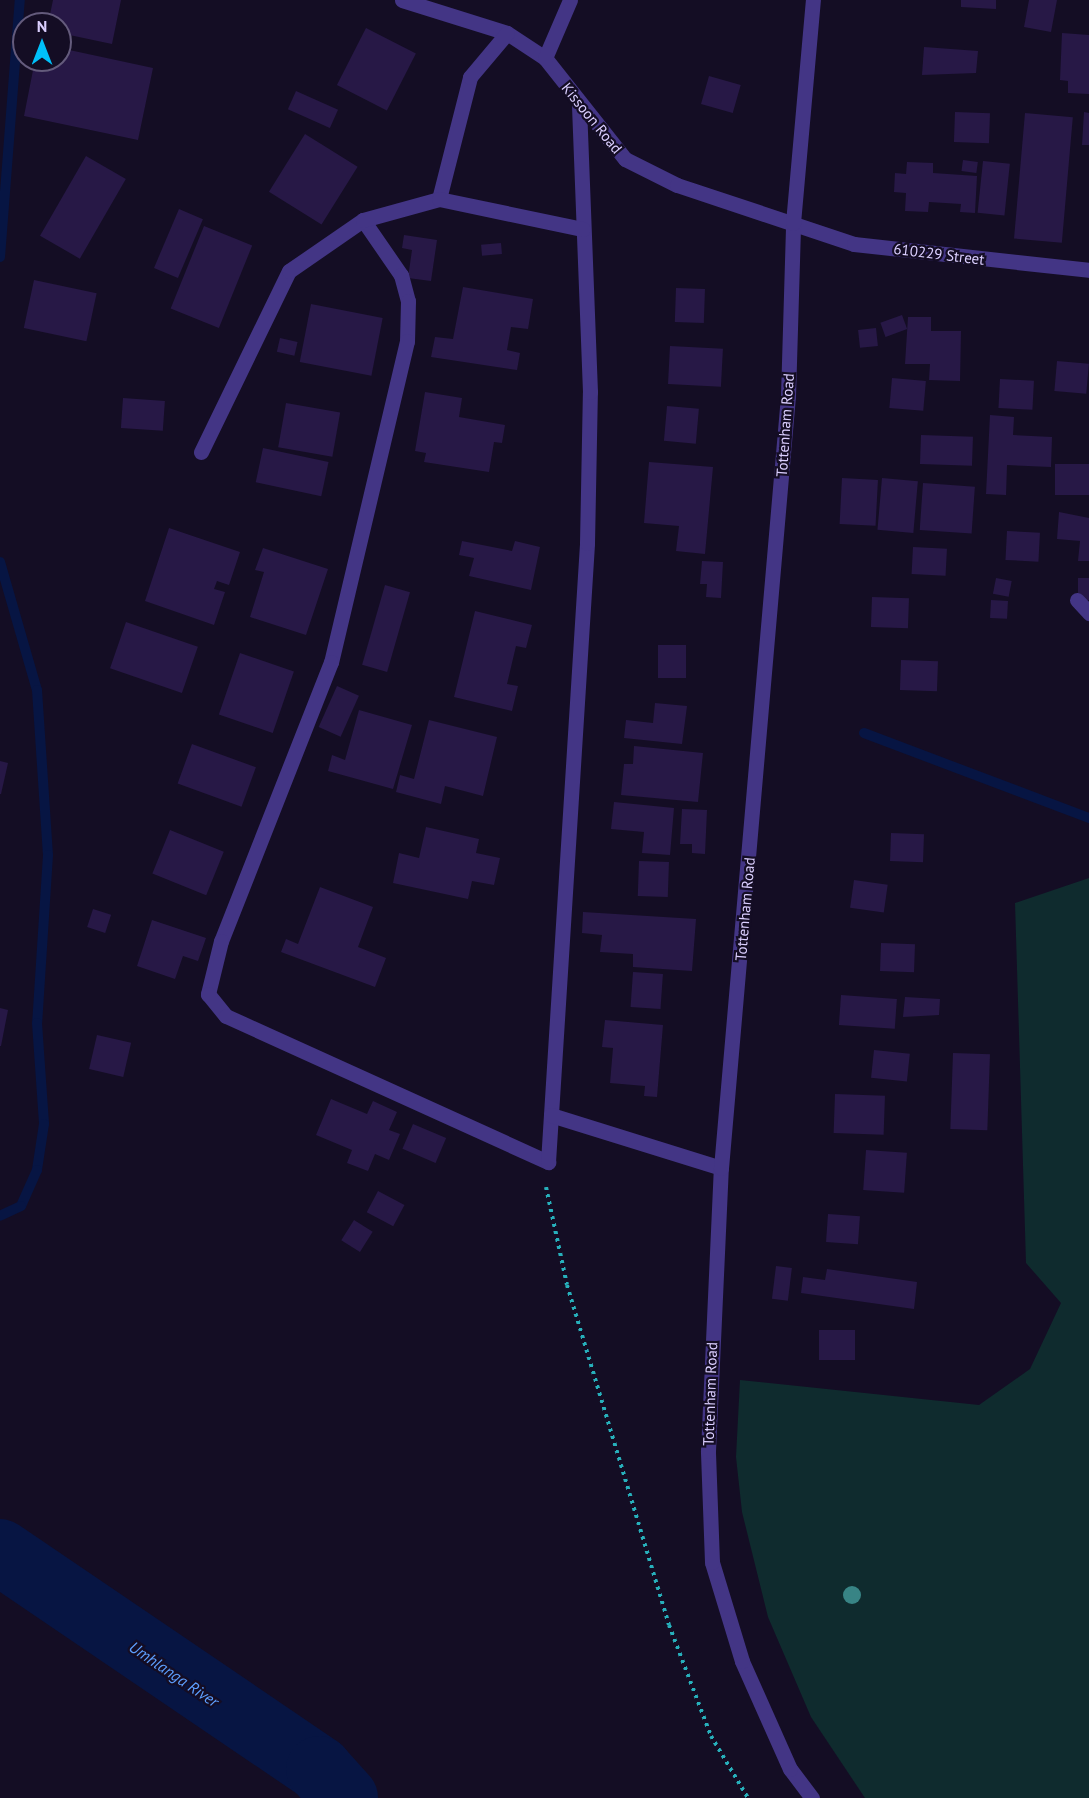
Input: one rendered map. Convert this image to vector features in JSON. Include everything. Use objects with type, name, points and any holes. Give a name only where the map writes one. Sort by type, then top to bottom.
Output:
[{"type":"street","name":"Kissoon Road","points":[[402,0],[507,33],[545,58],[579,106],[625,159],[677,185],[793,223]]},
{"type":"street","points":[[545,58],[570,0]]},
{"type":"street","name":"Tottenham Road","points":[[812,1798],[790,1769],[742,1661],[712,1562],[708,1451],[721,1168],[787,408],[793,223],[813,0]]},
{"type":"street","points":[[439,200],[470,77],[507,33]]},
{"type":"street","points":[[363,220],[400,275],[408,301],[407,341],[331,662],[222,941],[208,994],[226,1016],[548,1162],[587,543],[590,392],[579,106]]},
{"type":"street","points":[[201,452],[289,272],[363,220],[439,200],[583,229]]},
{"type":"street","name":"610229 Street","points":[[793,223],[854,244],[1089,270]]},
{"type":"street","points":[[1077,600],[1089,613]]},
{"type":"street","points":[[551,1115],[721,1168]]},
{"type":"path","points":[[548,1162],[545,1201],[567,1285],[669,1625],[711,1736],[748,1798]]},
{"type":"green space","points":[[1089,878],[1089,1798],[865,1798],[811,1717],[768,1617],[742,1512],[736,1457],[740,1380],[979,1405],[1030,1369],[1061,1303],[1026,1263],[1015,903]]},
{"type":"building","points":[[53,0],[121,0],[112,44],[72,36],[72,12],[50,12]]},
{"type":"building","points":[[961,0],[996,0],[996,9],[961,7]]},
{"type":"building","points":[[1029,0],[1057,0],[1051,32],[1024,27]]},
{"type":"building","points":[[366,28],[416,53],[387,110],[337,85]]},
{"type":"building","points":[[1062,33],[1089,35],[1089,94],[1068,93],[1068,81],[1060,80]]},
{"type":"building","points":[[924,47],[978,51],[976,73],[922,75]]},
{"type":"building","points":[[72,51],[153,68],[138,140],[24,116],[33,72],[72,72]]},
{"type":"building","points":[[709,76],[741,85],[733,113],[701,104]]},
{"type":"building","points":[[296,91],[338,110],[330,128],[288,109]]},
{"type":"building","points":[[955,112],[990,113],[989,143],[954,142]]},
{"type":"building","points":[[1084,112],[1089,113],[1089,145],[1082,145]]},
{"type":"building","points":[[1025,113],[1073,117],[1062,243],[1014,239]]},
{"type":"building","points":[[305,134],[358,167],[322,225],[269,192]]},
{"type":"building","points":[[86,156],[126,179],[80,259],[40,236]]},
{"type":"building","points":[[963,160],[978,162],[976,173],[961,171]]},
{"type":"building","points":[[983,161],[1010,164],[1004,216],[978,213]]},
{"type":"building","points":[[907,162],[933,163],[933,173],[977,176],[975,213],[960,212],[961,204],[929,202],[928,212],[905,211],[906,193],[894,192],[895,173],[906,174]]},
{"type":"building","points":[[179,209],[203,219],[178,278],[154,268]]},
{"type":"building","points":[[204,226],[252,245],[219,328],[171,309]]},
{"type":"building","points":[[404,235],[437,240],[431,281],[408,278],[412,250],[402,248]]},
{"type":"building","points":[[501,243],[502,254],[482,256],[481,245]]},
{"type":"building","points":[[34,280],[97,293],[86,341],[24,328]]},
{"type":"building","points":[[463,287],[533,299],[528,329],[511,327],[507,350],[520,353],[517,370],[431,357],[435,337],[453,339]]},
{"type":"building","points":[[676,288],[705,289],[704,323],[675,322]]},
{"type":"building","points":[[311,304],[383,318],[371,376],[300,362]]},
{"type":"building","points":[[902,315],[907,329],[886,337],[880,323]]},
{"type":"building","points":[[908,317],[931,317],[931,331],[961,331],[960,381],[929,380],[930,364],[905,364]]},
{"type":"building","points":[[876,328],[878,346],[860,348],[858,330]]},
{"type":"building","points":[[280,338],[298,342],[294,356],[277,352]]},
{"type":"building","points":[[670,346],[723,349],[721,387],[668,384]]},
{"type":"building","points":[[1057,361],[1089,364],[1086,394],[1054,391]]},
{"type":"building","points":[[892,378],[926,381],[923,411],[889,408]]},
{"type":"building","points":[[1000,379],[1034,381],[1032,410],[998,408]]},
{"type":"building","points":[[425,392],[462,398],[459,417],[505,425],[502,443],[494,442],[489,472],[424,462],[426,453],[415,451]]},
{"type":"building","points":[[123,398],[165,401],[163,431],[121,428]]},
{"type":"building","points":[[286,403],[340,413],[332,457],[278,447]]},
{"type":"building","points":[[667,406],[699,409],[696,444],[664,441]]},
{"type":"building","points":[[990,415],[1014,417],[1013,435],[1052,437],[1051,467],[1007,465],[1006,495],[986,494]]},
{"type":"building","points":[[921,435],[973,437],[972,466],[920,464]]},
{"type":"building","points":[[263,448],[329,462],[321,496],[256,482]]},
{"type":"building","points":[[649,462],[713,467],[705,554],[676,551],[679,526],[644,523]]},
{"type":"building","points":[[1055,464],[1089,464],[1089,495],[1055,495]]},
{"type":"building","points":[[842,478],[878,480],[876,526],[840,524]]},
{"type":"building","points":[[882,478],[918,481],[913,533],[877,530]]},
{"type":"building","points":[[923,483],[975,487],[972,534],[920,530]]},
{"type":"building","points":[[1059,512],[1089,518],[1089,561],[1078,561],[1080,541],[1057,539]]},
{"type":"building","points":[[169,528],[240,552],[229,585],[217,581],[214,589],[225,592],[214,625],[145,601]]},
{"type":"building","points":[[1007,531],[1040,533],[1038,562],[1005,560]]},
{"type":"building","points":[[462,541],[512,551],[515,541],[540,547],[531,590],[469,576],[474,558],[459,555]]},
{"type":"building","points":[[913,547],[947,549],[946,576],[912,574]]},
{"type":"building","points":[[263,548],[328,569],[306,635],[250,617],[264,572],[255,570]]},
{"type":"building","points":[[702,561],[723,562],[721,598],[706,597],[707,584],[700,584]]},
{"type":"building","points":[[996,578],[1012,581],[1009,597],[993,594]]},
{"type":"building","points":[[1078,578],[1089,578],[1089,600],[1078,600]]},
{"type":"building","points":[[385,585],[410,592],[387,672],[362,665]]},
{"type":"building","points":[[872,597],[909,598],[908,628],[871,627]]},
{"type":"building","points":[[991,600],[1008,601],[1007,619],[990,618]]},
{"type":"building","points":[[475,611],[532,625],[526,648],[516,646],[507,684],[518,686],[512,711],[454,697]]},
{"type":"building","points":[[126,622],[198,647],[182,693],[110,668]]},
{"type":"building","points":[[658,645],[686,645],[686,678],[658,678]]},
{"type":"building","points":[[240,653],[294,672],[273,733],[219,714]]},
{"type":"building","points":[[901,660],[938,661],[937,691],[900,690]]},
{"type":"building","points":[[337,686],[359,696],[341,737],[319,727]]},
{"type":"building","points":[[655,703],[687,706],[682,744],[624,738],[626,720],[653,723]]},
{"type":"building","points":[[359,710],[412,725],[393,789],[328,771],[332,755],[345,760]]},
{"type":"building","points":[[429,720],[497,737],[483,796],[445,786],[441,804],[396,792],[400,775],[414,779]]},
{"type":"building","points":[[192,744],[256,767],[242,807],[178,783]]},
{"type":"building","points":[[634,746],[703,753],[698,802],[621,795],[624,764],[633,764]]},
{"type":"building","points":[[0,761],[8,763],[1,794],[0,794]]},
{"type":"building","points":[[614,802],[674,808],[670,855],[642,853],[644,832],[611,829]]},
{"type":"building","points":[[682,809],[707,810],[705,854],[692,853],[692,844],[680,844]]},
{"type":"building","points":[[426,827],[479,839],[476,853],[500,858],[494,885],[472,881],[468,899],[393,883],[399,853],[419,858]]},
{"type":"building","points":[[170,830],[224,852],[206,895],[152,874]]},
{"type":"building","points":[[891,833],[924,834],[923,862],[890,861]]},
{"type":"building","points":[[639,861],[669,862],[668,897],[638,896]]},
{"type":"building","points":[[854,880],[888,885],[884,912],[850,908]]},
{"type":"building","points":[[320,887],[373,907],[358,947],[386,958],[375,987],[281,952],[286,939],[298,944]]},
{"type":"building","points":[[93,909],[111,915],[105,933],[87,927]]},
{"type":"building","points":[[583,912],[696,919],[692,971],[633,967],[633,954],[600,952],[602,935],[582,933]]},
{"type":"building","points":[[152,920],[206,938],[198,961],[183,956],[175,979],[137,966]]},
{"type":"building","points":[[881,943],[915,944],[914,972],[880,971]]},
{"type":"building","points":[[633,972],[663,974],[660,1009],[631,1007]]},
{"type":"building","points":[[841,995],[897,999],[895,1029],[839,1025]]},
{"type":"building","points":[[905,997],[940,999],[939,1015],[903,1017]]},
{"type":"building","points":[[0,1008],[8,1010],[1,1046],[0,1046]]},
{"type":"building","points":[[605,1020],[663,1025],[657,1097],[644,1096],[645,1086],[610,1083],[613,1048],[602,1047]]},
{"type":"building","points":[[97,1035],[131,1043],[123,1077],[89,1069]]},
{"type":"building","points":[[874,1050],[910,1054],[907,1082],[871,1078]]},
{"type":"building","points":[[953,1053],[990,1054],[987,1130],[950,1129]]},
{"type":"building","points":[[835,1094],[885,1096],[884,1135],[834,1133]]},
{"type":"building","points":[[331,1099],[367,1114],[373,1101],[397,1112],[389,1130],[400,1134],[389,1160],[375,1154],[368,1171],[347,1163],[352,1150],[316,1135]]},
{"type":"building","points":[[413,1124],[446,1138],[436,1163],[402,1149]]},
{"type":"building","points":[[866,1150],[907,1153],[904,1193],[863,1190]]},
{"type":"building","points":[[378,1191],[404,1205],[393,1226],[367,1212]]},
{"type":"building","points":[[828,1214],[860,1216],[858,1244],[826,1242]]},
{"type":"building","points":[[354,1220],[373,1232],[360,1252],[341,1240]]},
{"type":"building","points":[[776,1266],[792,1268],[788,1301],[772,1299]]},
{"type":"building","points":[[827,1269],[917,1282],[914,1309],[801,1293],[803,1277],[825,1280]]},
{"type":"building","points":[[819,1330],[855,1330],[855,1360],[819,1360]]},
{"type":"waterway","points":[[0,257],[20,0]]},
{"type":"waterway","points":[[0,562],[37,690],[48,855],[37,1023],[44,1124],[37,1170],[21,1206],[0,1216]]},
{"type":"waterway","points":[[864,733],[1089,818]]},
{"type":"waterway","name":"Umhlanga River","points":[[0,1552],[319,1769],[345,1798]]}]
